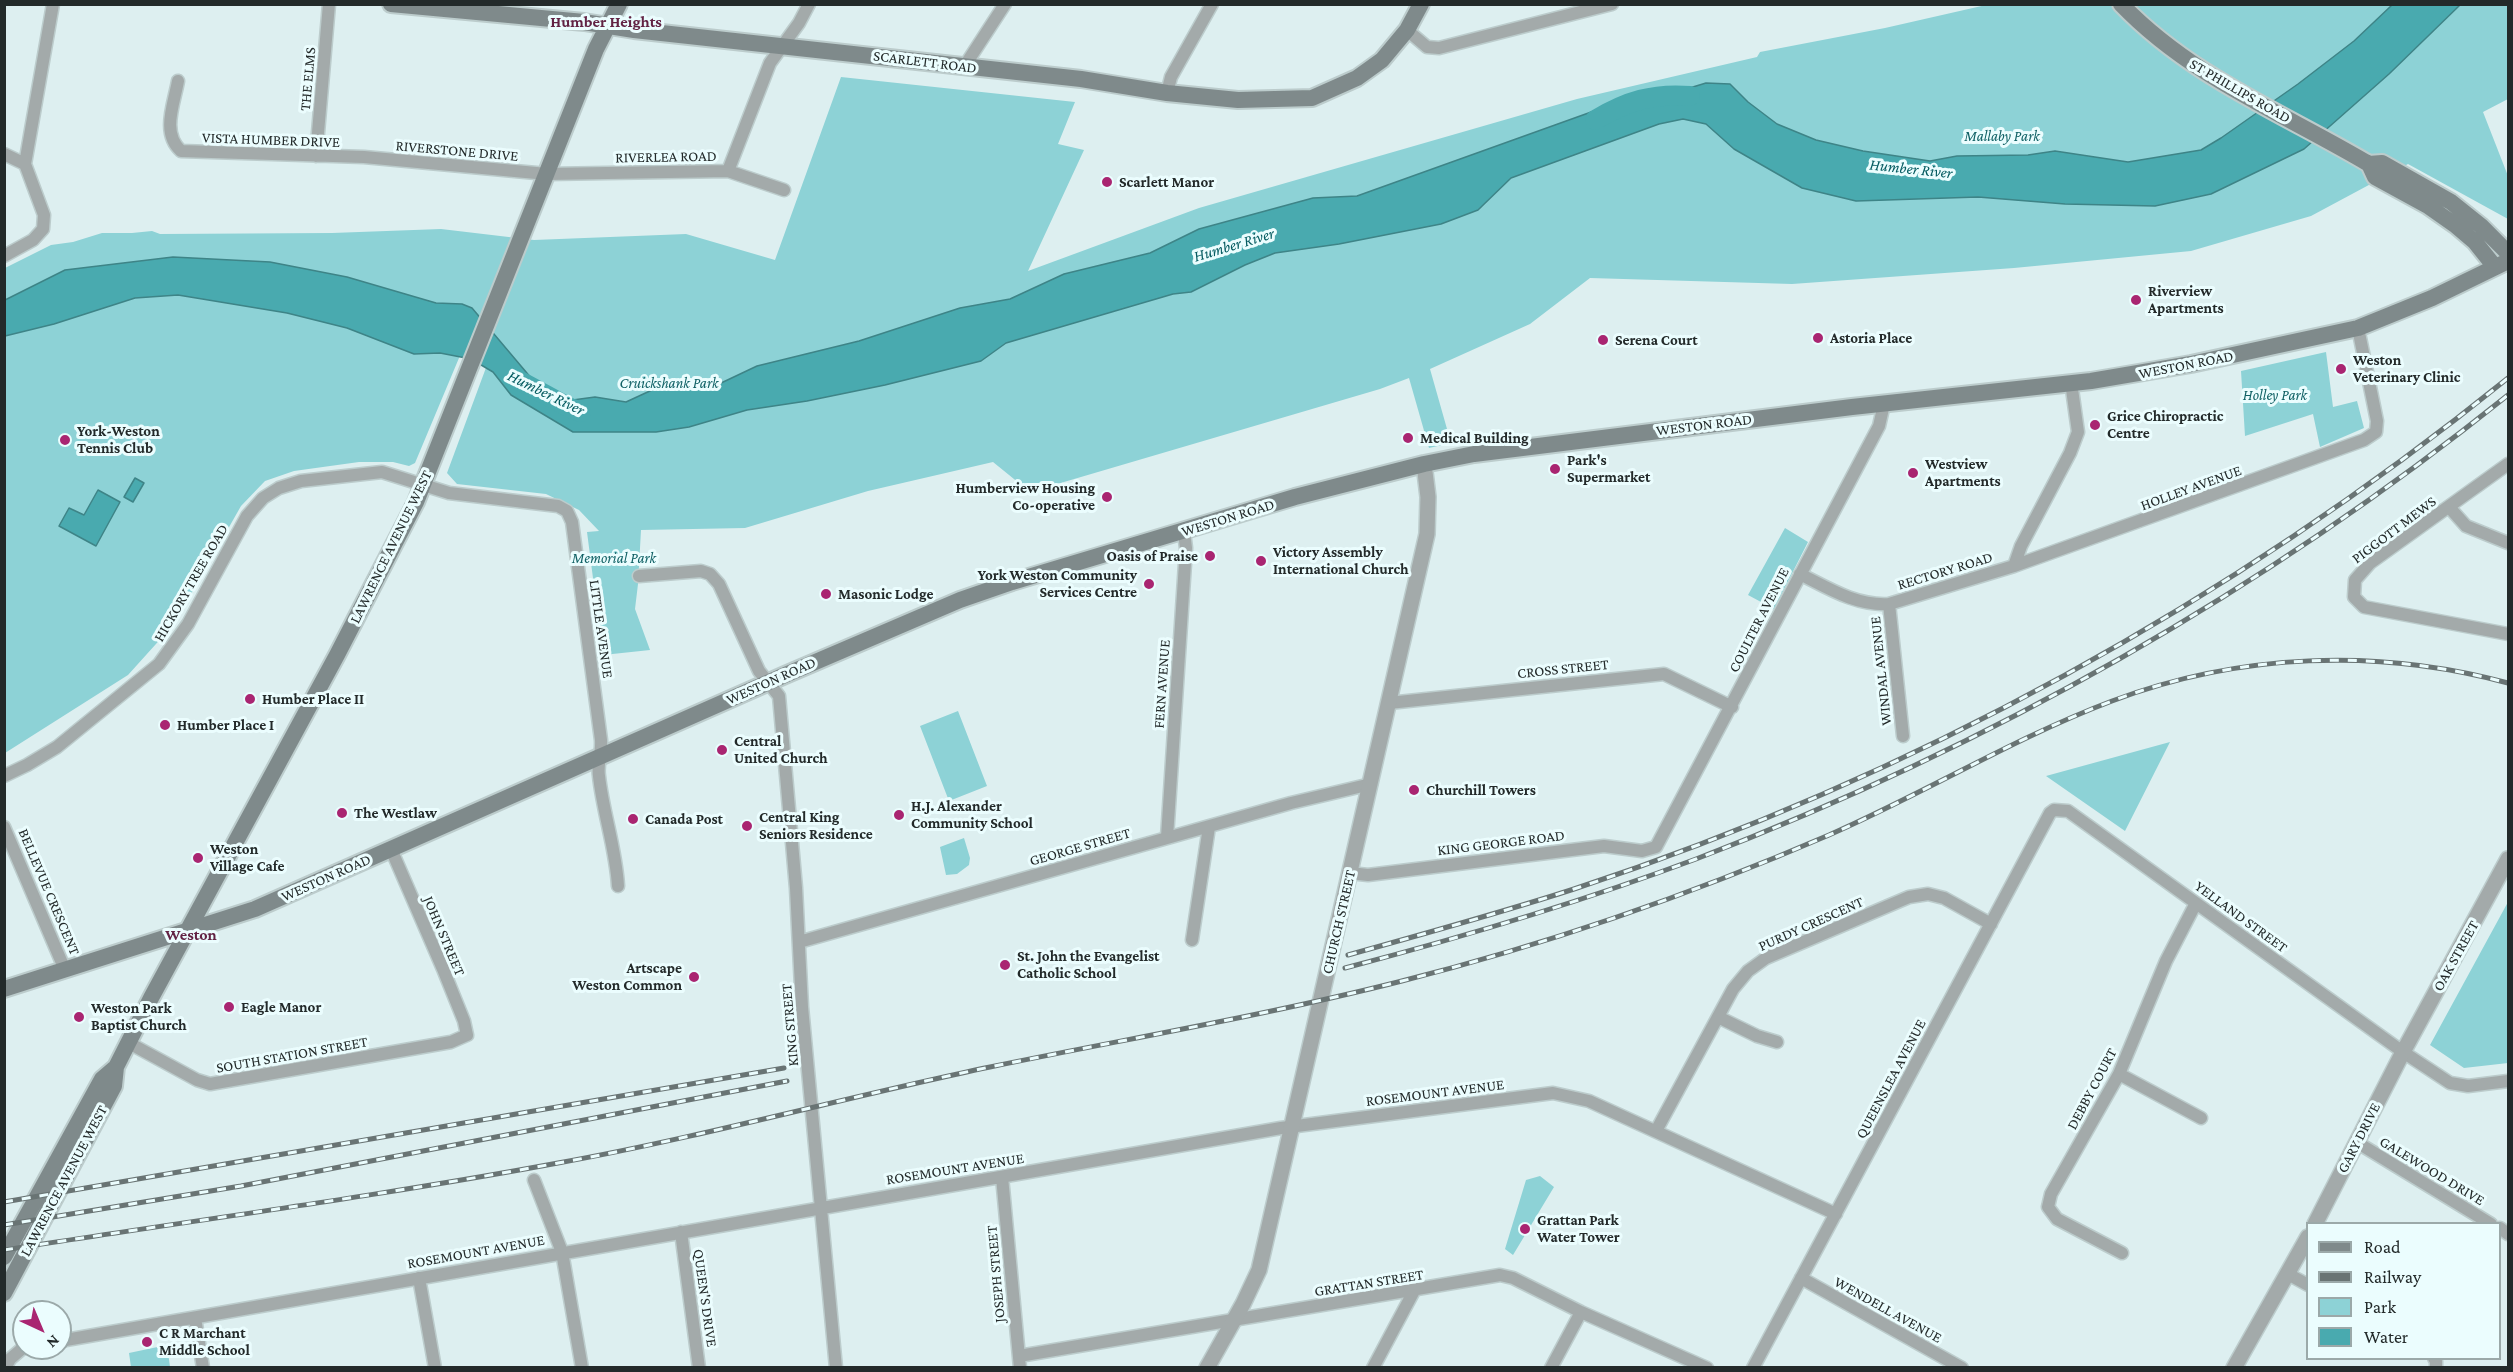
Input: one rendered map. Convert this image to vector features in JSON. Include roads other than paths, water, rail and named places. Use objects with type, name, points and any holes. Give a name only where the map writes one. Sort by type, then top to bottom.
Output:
[{"type":"main road","name":"SCARLETT ROAD","points":[[391,4],[474,8],[608,26],[1081,79],[1167,93],[1238,100],[1312,98],[1357,78],[1382,60],[1407,30],[1421,4]]},
{"type":"main road","name":"LAWRENCE AVENUE WEST","points":[[4,1257],[102,1079],[116,1067],[337,655],[423,485],[596,49],[619,4]]},
{"type":"main road","name":"ST PHILLIPS ROAD","points":[[2121,4],[2170,50],[2238,92],[2362,160],[2382,163],[2445,198],[2481,226],[2508,254]]},
{"type":"main road","name":"ST PHILLIPS ROAD","points":[[2362,160],[2374,177],[2428,206],[2502,264]]},
{"type":"main road","name":"WESTON ROAD","points":[[4,989],[255,909],[768,682],[960,600],[1020,579],[1184,532],[1295,497],[1424,464],[1467,456],[1577,440],[2117,377],[2191,364],[2358,328],[2432,298],[2502,264]]},
{"type":"main road","name":"LAWRENCE AVENUE WEST","points":[[4,1293],[114,1086],[116,1067]]},
{"type":"street","points":[[4,256],[33,240],[44,229],[44,215],[25,164],[52,4]]},
{"type":"street","name":"THE ELMS","points":[[316,156],[329,4]]},
{"type":"street","points":[[728,171],[770,63],[809,4]]},
{"type":"street","points":[[964,67],[1005,4]]},
{"type":"street","points":[[1167,93],[1171,77],[1212,4]]},
{"type":"street","points":[[1407,30],[1427,47],[1439,48],[1612,4]]},
{"type":"street","name":"VISTA HUMBER DRIVE","points":[[178,81],[169,131],[172,143],[181,150],[364,157]]},
{"type":"street","points":[[4,154],[25,164]]},
{"type":"street","name":"RIVERSTONE DRIVE","points":[[364,157],[546,174]]},
{"type":"street","name":"RIVERLEA ROAD","points":[[546,174],[728,171],[784,190]]},
{"type":"street","name":"HOLLEY AVENUE","points":[[2014,566],[2357,443],[2376,432],[2377,421],[2358,328]]},
{"type":"street","name":"RECTORY ROAD","points":[[1800,574],[1857,601],[1874,605],[1889,604],[2014,566],[2021,546],[2070,453],[2078,432],[2071,382]]},
{"type":"street","name":"COULTER AVENUE","points":[[1656,847],[1879,426],[1884,404]]},
{"type":"street","name":"CHURCH STREET","points":[[1207,1368],[1243,1304],[1259,1270],[1427,534],[1428,497],[1424,464]]},
{"type":"street","name":"PIGGOTT MEWS","points":[[2508,464],[2362,570],[2355,580],[2354,597],[2364,607],[2508,634]]},
{"type":"street","name":"HICKORY TREE ROAD","points":[[4,776],[57,747],[159,664],[188,624],[247,516],[257,503],[271,492],[301,481],[369,472],[393,474],[423,485]]},
{"type":"street","name":"LITTLE AVENUE","points":[[423,485],[449,493],[558,506],[567,512],[572,522],[603,755]]},
{"type":"street","points":[[2449,507],[2466,526],[2508,543]]},
{"type":"street","name":"FERN AVENUE","points":[[1167,837],[1182,611],[1184,532]]},
{"type":"street","name":"KING STREET","points":[[639,576],[701,571],[710,574],[719,584],[759,671],[779,696],[803,1014],[836,1368]]},
{"type":"street","name":"WINDAL AVENUE","points":[[1889,604],[1903,736]]},
{"type":"street","name":"CROSS STREET","points":[[1389,702],[1664,674],[1732,707]]},
{"type":"street","points":[[603,755],[598,776],[617,866],[618,886]]},
{"type":"street","name":"GEORGE STREET","points":[[799,942],[1326,793],[1371,784]]},
{"type":"street","name":"YELLAND STREET","points":[[2059,808],[2068,811],[2403,1052],[2450,1083],[2468,1086],[2508,1081]]},
{"type":"street","name":"QUEENSLEA AVENUE","points":[[1753,1368],[2050,813],[2059,808]]},
{"type":"street","name":"BELLEVUE CRESCENT","points":[[4,827],[65,970]]},
{"type":"street","points":[[1192,940],[1209,827]]},
{"type":"street","name":"KING GEORGE ROAD","points":[[1350,873],[1368,875],[1604,846],[1642,851],[1656,847]]},
{"type":"street","name":"JOHN STREET","points":[[391,849],[464,1021],[467,1035]]},
{"type":"street","name":"OAK STREET","points":[[2403,1052],[2508,859]]},
{"type":"street","name":"PURDY CRESCENT","points":[[1656,1131],[1732,989],[1748,971],[1766,958],[1909,897],[1928,894],[1944,898],[1991,924]]},
{"type":"street","name":"DEBBY COURT","points":[[2121,1252],[2057,1220],[2048,1207],[2051,1194],[2119,1074],[2166,961],[2196,903]]},
{"type":"street","points":[[1718,1017],[1757,1036],[1777,1042]]},
{"type":"street","name":"SOUTH STATION STREET","points":[[129,1043],[197,1080],[210,1084],[439,1045],[467,1035]]},
{"type":"street","name":"GARY DRIVE","points":[[2316,1222],[2403,1052]]},
{"type":"street","points":[[2119,1074],[2201,1118]]},
{"type":"street","name":"ROSEMOUNT AVENUE","points":[[72,1339],[1293,1126],[1553,1093],[1589,1101],[1836,1214]]},
{"type":"street","name":"GALEWOOD DRIVE","points":[[2358,1143],[2488,1222]]},
{"type":"street","name":"JOSEPH STREET","points":[[1002,1177],[1020,1362]]},
{"type":"street","points":[[534,1180],[562,1252],[582,1368]]},
{"type":"street","name":"QUEEN'S DRIVE","points":[[681,1232],[699,1368]]},
{"type":"street","points":[[2234,1368],[2306,1239]]},
{"type":"street","points":[[2288,1274],[2306,1284]]},
{"type":"street","name":"GRATTAN STREET","points":[[1020,1362],[1232,1320],[1500,1275],[1513,1278],[1707,1368]]},
{"type":"street","points":[[418,1278],[435,1368]]},
{"type":"street","name":"WENDELL AVENUE","points":[[1801,1278],[1962,1368]]},
{"type":"street","points":[[1373,1368],[1414,1291]]},
{"type":"street","points":[[1551,1368],[1581,1311]]},
{"type":"street","points":[[195,1318],[202,1368]]},
{"type":"water","points":[[2392,5],[2460,5],[2389,74],[2304,149],[2211,194],[2155,206],[2065,204],[1978,197],[1856,201],[1802,188],[1734,149],[1706,124],[1683,119],[1659,124],[1511,178],[1478,210],[1441,224],[1339,244],[1275,253],[1191,292],[1173,294],[1006,343],[981,361],[885,385],[807,401],[747,410],[689,427],[656,432],[573,432],[511,395],[493,372],[471,359],[440,353],[414,354],[347,328],[287,313],[178,295],[135,298],[54,324],[5,336],[5,300],[65,270],[173,257],[270,262],[347,277],[436,303],[462,304],[472,308],[548,398],[558,402],[595,397],[626,402],[665,384],[687,389],[719,384],[757,366],[859,341],[960,308],[1010,299],[1064,274],[1150,253],[1199,229],[1313,198],[1357,196],[1594,111],[1627,107],[1706,83],[1730,84],[1748,102],[1777,124],[1816,140],[1863,151],[1930,161],[1957,156],[2028,155],[2055,151],[2128,162],[2201,150],[2298,84],[2354,41]]},
{"type":"water","points":[[135,478],[144,483],[133,502],[124,497]]},
{"type":"water","points":[[98,490],[120,502],[96,546],[59,526],[69,508],[84,515]]},
{"type":"waterway","name":"Humber River","points":[[1595,120],[1629,103],[1652,97],[1690,96]]},
{"type":"waterway","name":"Humber River","points":[[522,382],[581,412]]},
{"type":"railway","points":[[1348,955],[1546,898],[1700,844],[1824,794],[1945,737],[2064,676],[2180,608],[2293,536],[2402,459],[2508,378]]},
{"type":"railway","points":[[1345,968],[1522,918],[1653,875],[1805,815],[1912,767],[2017,715],[2221,598],[2319,534],[2415,467],[2508,395]]},
{"type":"railway","points":[[4,1250],[420,1187],[612,1153],[936,1079],[1245,1016],[1453,968],[1562,935],[1724,878],[1865,819],[2076,716],[2160,685],[2209,673],[2259,665],[2309,661],[2359,661],[2409,664],[2508,683]]},
{"type":"railway","points":[[4,1202],[784,1068]]},
{"type":"railway","points":[[4,1225],[241,1186],[787,1081]]},
{"type":"place","name":"Scarlett Manor","points":[[1107,182]]},
{"type":"place","name":"Riverview Apartments","points":[[2136,300]]},
{"type":"place","name":"Astoria Place","points":[[1818,338]]},
{"type":"place","name":"Serena Court","points":[[1603,340]]},
{"type":"place","name":"Weston Veterinary Clinic","points":[[2341,369]]},
{"type":"place","name":"Grice Chiropractic Centre","points":[[2095,425]]},
{"type":"place","name":"Medical Building","points":[[1408,438]]},
{"type":"place","name":"York-Weston Tennis Club","points":[[65,440]]},
{"type":"place","name":"Park's Supermarket","points":[[1555,469]]},
{"type":"place","name":"Westview Apartments","points":[[1913,473]]},
{"type":"place","name":"Humberview Housing Co-operative","points":[[1107,497]]},
{"type":"place","name":"Oasis of Praise","points":[[1210,556]]},
{"type":"place","name":"Victory Assembly International Church","points":[[1261,561]]},
{"type":"place","name":"York Weston Community Services Centre","points":[[1149,584]]},
{"type":"place","name":"Masonic Lodge","points":[[826,594]]},
{"type":"place","name":"Humber Place II","points":[[250,699]]},
{"type":"place","name":"Humber Place I","points":[[165,725]]},
{"type":"place","name":"Central United Church","points":[[722,750]]},
{"type":"place","name":"Churchill Towers","points":[[1414,790]]},
{"type":"place","name":"The Westlaw","points":[[342,813]]},
{"type":"place","name":"H.J. Alexander Community School","points":[[899,815]]},
{"type":"place","name":"Canada Post","points":[[633,819]]},
{"type":"place","name":"Central King Seniors Residence","points":[[747,826]]},
{"type":"place","name":"Weston Village Cafe","points":[[198,858]]},
{"type":"place","name":"St. John the Evangelist Catholic School","points":[[1005,965]]},
{"type":"place","name":"Artscape Weston Common","points":[[694,977]]},
{"type":"place","name":"Eagle Manor","points":[[229,1007]]},
{"type":"place","name":"Weston Park Baptist Church","points":[[79,1017]]},
{"type":"place","name":"Grattan Park Water Tower","points":[[1525,1229]]},
{"type":"place","name":"C R Marchant Middle School","points":[[147,1342]]},
{"type":"district","name":"Humber Heights","points":[[606,22]]},
{"type":"district","name":"Weston","points":[[191,935]]},
{"type":"park label","name":"Mallaby Park","points":[[2002,136]]},
{"type":"park label","name":"Cruickshank Park","points":[[669,383]]},
{"type":"park label","name":"Holley Park","points":[[2275,395]]},
{"type":"park label","name":"Memorial Park","points":[[614,558]]}]
